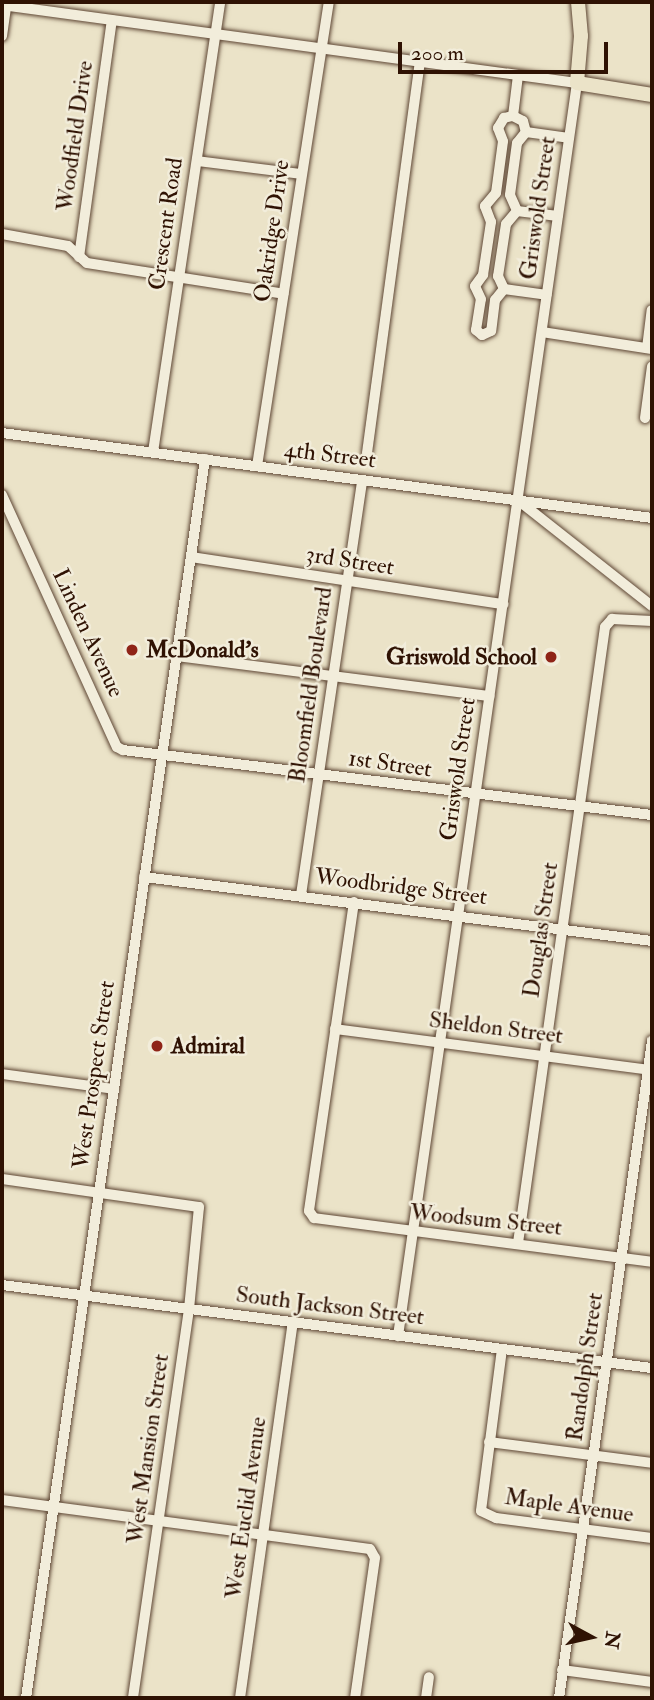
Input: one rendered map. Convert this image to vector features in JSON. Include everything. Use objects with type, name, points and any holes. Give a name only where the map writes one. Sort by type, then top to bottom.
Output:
[{"type":"main road","points":[[578,2],[581,36],[577,83],[652,94]]},
{"type":"street","name":"Crescent Road","points":[[153,452],[220,2]]},
{"type":"street","name":"Oakridge Drive","points":[[257,466],[329,2]]},
{"type":"street","points":[[2,36],[5,4],[577,83]]},
{"type":"street","name":"Woodfield Drive","points":[[79,257],[112,20]]},
{"type":"street","points":[[367,453],[420,62]]},
{"type":"street","points":[[513,116],[518,75]]},
{"type":"street","name":"Griswold Street","points":[[398,1336],[577,83]]},
{"type":"street","points":[[504,289],[495,300],[491,331],[482,335],[476,330],[481,299],[475,286],[483,275],[491,222],[485,206],[496,193],[503,141],[498,128],[504,118],[513,116],[523,121],[526,132]]},
{"type":"street","points":[[526,132],[569,138]]},
{"type":"street","points":[[517,211],[510,195],[517,142],[526,132]]},
{"type":"street","points":[[503,141],[517,142]]},
{"type":"street","points":[[197,161],[301,174]]},
{"type":"street","points":[[496,193],[510,195]]},
{"type":"street","points":[[517,211],[558,216]]},
{"type":"street","points":[[504,289],[498,276],[506,224],[517,211]]},
{"type":"street","points":[[491,222],[506,224]]},
{"type":"street","points":[[2,234],[68,246],[86,263],[284,294]]},
{"type":"street","points":[[483,275],[498,276]]},
{"type":"street","points":[[504,289],[547,295]]},
{"type":"street","points":[[481,299],[495,300]]},
{"type":"street","points":[[542,332],[649,349],[652,310]]},
{"type":"street","points":[[645,418],[652,366]]},
{"type":"street","name":"4th Street","points":[[2,433],[652,518]]},
{"type":"street","name":"West Prospect Street","points":[[26,1698],[205,459]]},
{"type":"street","name":"Bloomfield Boulevard","points":[[301,895],[362,480]]},
{"type":"street","name":"Linden Avenue","points":[[2,495],[117,747],[162,756]]},
{"type":"street","points":[[519,501],[652,606]]},
{"type":"street","name":"3rd Street","points":[[191,556],[503,604]]},
{"type":"street","name":"Douglas Street","points":[[518,1243],[607,622],[652,621]]},
{"type":"street","points":[[176,656],[315,675],[334,673],[489,696]]},
{"type":"street","name":"1st Street","points":[[162,756],[652,815]]},
{"type":"street","name":"Woodbridge Street","points":[[144,877],[652,941]]},
{"type":"street","points":[[335,1029],[354,902]]},
{"type":"street","name":"Sheldon Street","points":[[335,1029],[650,1070]]},
{"type":"street","name":"Woodsum Street","points":[[335,1029],[309,1211],[314,1218],[652,1262]]},
{"type":"street","name":"Randolph Street","points":[[559,1698],[652,1041]]},
{"type":"street","points":[[2,1074],[114,1089]]},
{"type":"street","points":[[2,1179],[99,1192]]},
{"type":"street","name":"West Mansion Street","points":[[99,1192],[199,1207],[190,1309],[133,1698]]},
{"type":"street","name":"South Jackson Street","points":[[2,1285],[652,1368]]},
{"type":"street","name":"West Euclid Avenue","points":[[240,1698],[293,1323]]},
{"type":"street","points":[[502,1349],[489,1442],[652,1463]]},
{"type":"street","name":"Maple Avenue","points":[[489,1442],[481,1511],[496,1518],[652,1538]]},
{"type":"street","points":[[2,1500],[372,1551],[355,1698]]},
{"type":"street","points":[[562,1670],[652,1682]]},
{"type":"street","points":[[426,1698],[429,1677]]},
{"type":"place","name":"McDonald's","points":[[132,650]]},
{"type":"place","name":"Griswold School","points":[[551,657]]},
{"type":"place","name":"Admiral","points":[[157,1046]]}]
